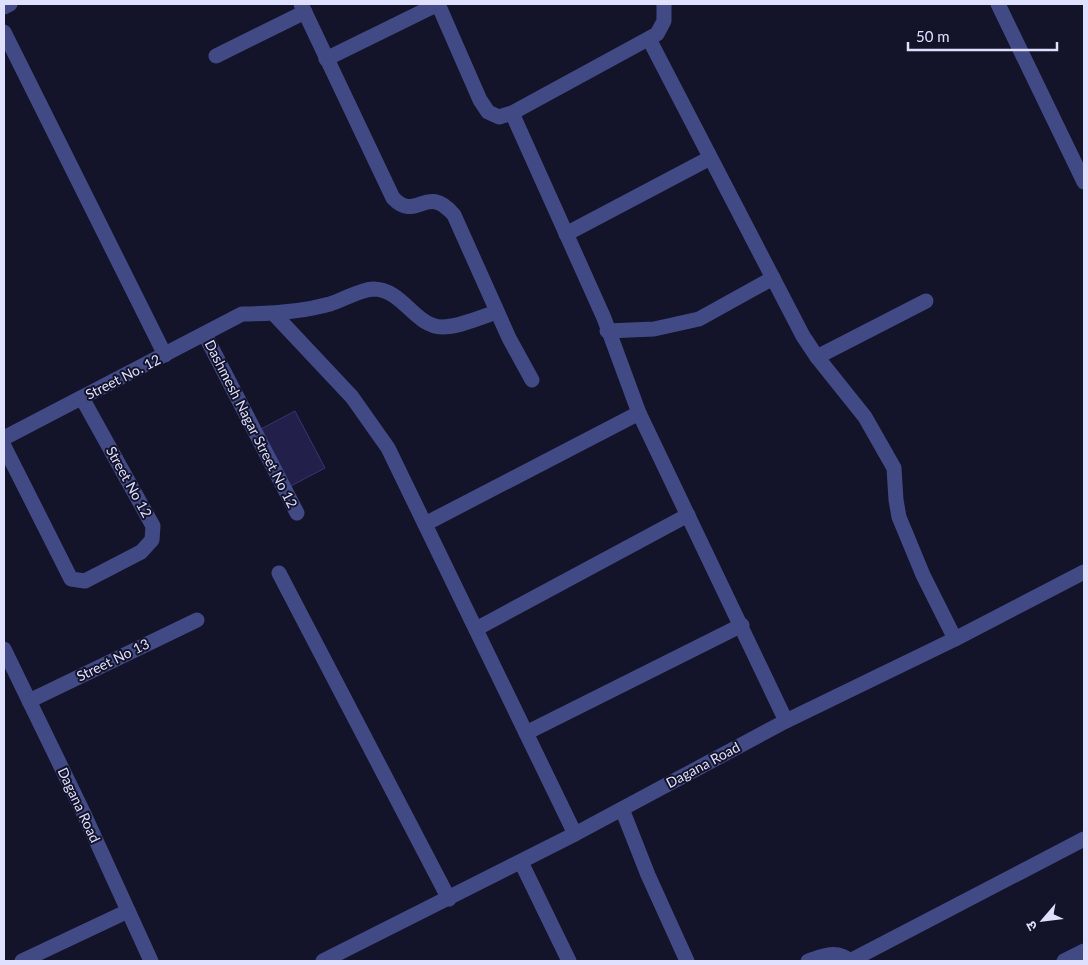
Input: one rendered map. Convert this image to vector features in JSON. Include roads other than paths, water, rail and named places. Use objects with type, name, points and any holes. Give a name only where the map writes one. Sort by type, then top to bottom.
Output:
[{"type":"street","points":[[4,7],[10,4]]},
{"type":"street","points":[[326,58],[438,4],[480,100],[488,112],[499,117],[512,113],[656,34],[664,21],[664,4]]},
{"type":"street","points":[[998,4],[1084,182]]},
{"type":"street","points":[[216,56],[303,8],[393,198],[399,205],[410,208],[430,200],[440,201],[454,215],[497,312],[532,380]]},
{"type":"street","points":[[4,32],[165,355]]},
{"type":"street","points":[[648,39],[803,336],[817,357],[865,416],[894,468],[897,508],[900,517],[923,575],[955,640]]},
{"type":"street","points":[[512,113],[604,318],[607,331],[639,413],[742,625],[786,721]]},
{"type":"street","points":[[566,234],[710,158]]},
{"type":"street","points":[[607,331],[654,329],[699,319],[773,278]]},
{"type":"street","points":[[274,314],[329,304],[371,289],[384,290],[395,295],[430,325],[442,327],[459,324],[497,312]]},
{"type":"street","points":[[817,357],[926,301]]},
{"type":"street","name":"Street No. 12","points":[[4,438],[205,335],[242,314],[274,314]]},
{"type":"street","points":[[274,314],[336,378],[368,418],[388,448],[575,834]]},
{"type":"street","name":"Dashmesh Nagar Street No 12","points":[[205,335],[298,513]]},
{"type":"street","name":"Street No 12","points":[[4,446],[71,579],[85,580],[141,552],[152,540],[154,526],[82,398]]},
{"type":"street","points":[[425,524],[639,413]]},
{"type":"street","points":[[476,629],[688,516]]},
{"type":"street","name":"Dagana Road","points":[[323,961],[521,862],[786,721],[955,640],[1084,572]]},
{"type":"street","points":[[279,573],[449,899]]},
{"type":"street","name":"Street No 13","points":[[29,701],[197,620]]},
{"type":"street","points":[[526,733],[742,625]]},
{"type":"street","name":"Dagana Road","points":[[4,649],[151,961]]},
{"type":"street","points":[[622,809],[648,875],[687,961]]},
{"type":"street","points":[[808,961],[834,954],[844,956],[850,961],[1084,839]]},
{"type":"street","points":[[521,862],[569,961]]},
{"type":"street","points":[[22,961],[128,911]]},
{"type":"street","points":[[1064,961],[1084,951]]}]
